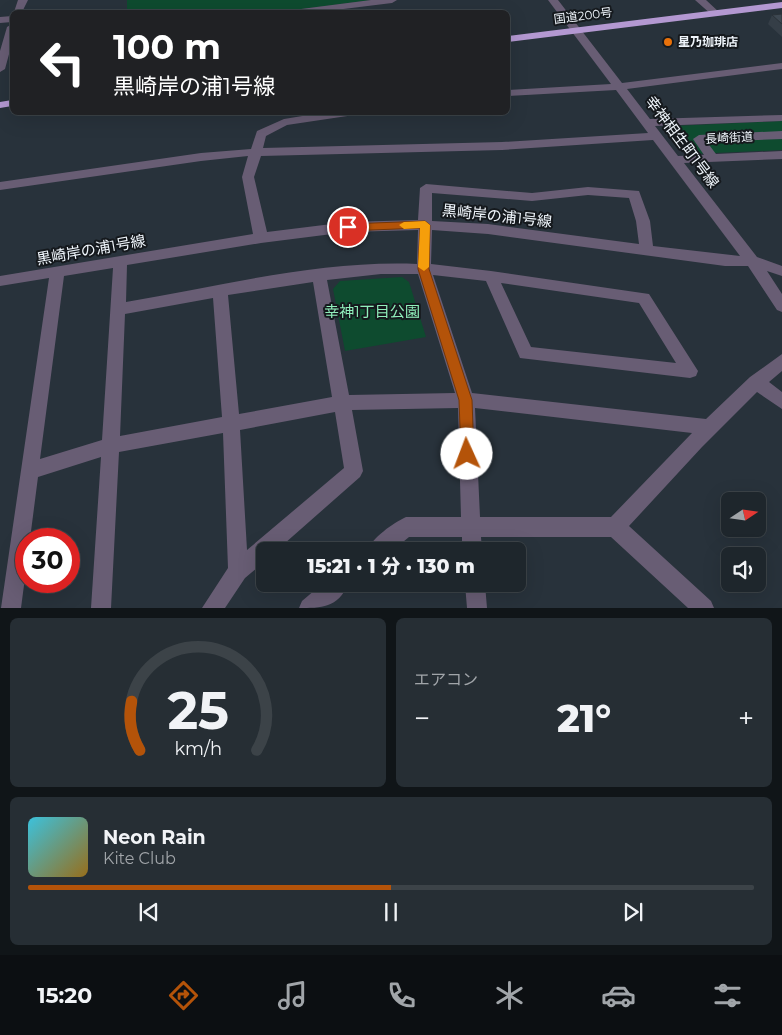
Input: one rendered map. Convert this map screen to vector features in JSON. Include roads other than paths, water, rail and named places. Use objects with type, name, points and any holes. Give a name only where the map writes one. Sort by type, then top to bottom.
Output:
[{"type":"highway","name":"国道200号","points":[[510,39],[707,6],[762,0]]},
{"type":"highway","name":"国道200号","points":[[707,6],[782,5]]},
{"type":"highway","name":"国道200号","points":[[510,32],[575,27]]},
{"type":"street","points":[[316,10],[392,0]]},
{"type":"street","name":"幸神相生町1号線","points":[[553,0],[752,261],[782,306]]},
{"type":"street","points":[[0,68],[10,34]]},
{"type":"street","points":[[510,93],[619,87],[782,66]]},
{"type":"street","points":[[261,238],[248,177],[261,134],[284,117],[312,115]]},
{"type":"street","points":[[646,122],[782,118]]},
{"type":"street","name":"長崎街道","points":[[712,158],[699,139],[782,135]]},
{"type":"street","points":[[0,186],[202,157],[254,152],[502,146],[657,136]]},
{"type":"street","points":[[674,160],[782,155]]},
{"type":"street","points":[[471,542],[466,400],[424,269],[426,188],[468,190],[532,197],[588,191],[634,194],[643,221],[647,251]]},
{"type":"street","name":"黒崎岸の浦1号線","points":[[0,281],[261,238],[348,227],[425,225],[488,229],[725,261],[752,261],[782,271]]},
{"type":"street","points":[[101,608],[120,261]]},
{"type":"street","points":[[118,309],[319,276],[382,269],[424,269],[491,276],[644,298],[690,371],[526,353],[491,276]]},
{"type":"street","points":[[11,608],[28,471],[57,272]]},
{"type":"street","points":[[212,608],[238,571],[354,471],[319,276]]},
{"type":"street","points":[[220,292],[238,571]]},
{"type":"street","points":[[615,527],[710,427],[756,382],[782,361]]},
{"type":"street","points":[[756,382],[782,402]]},
{"type":"street","points":[[28,471],[109,446],[342,403],[466,400],[710,427]]},
{"type":"street","points":[[388,542],[406,527],[615,527],[704,608]]},
{"type":"street","points":[[310,608],[329,592]]},
{"type":"street","points":[[475,592],[477,608]]},
{"type":"place","name":"星乃珈琲店","points":[[668,42]]},
{"type":"park label","name":"幸神1丁目公園","points":[[372,312]]}]
